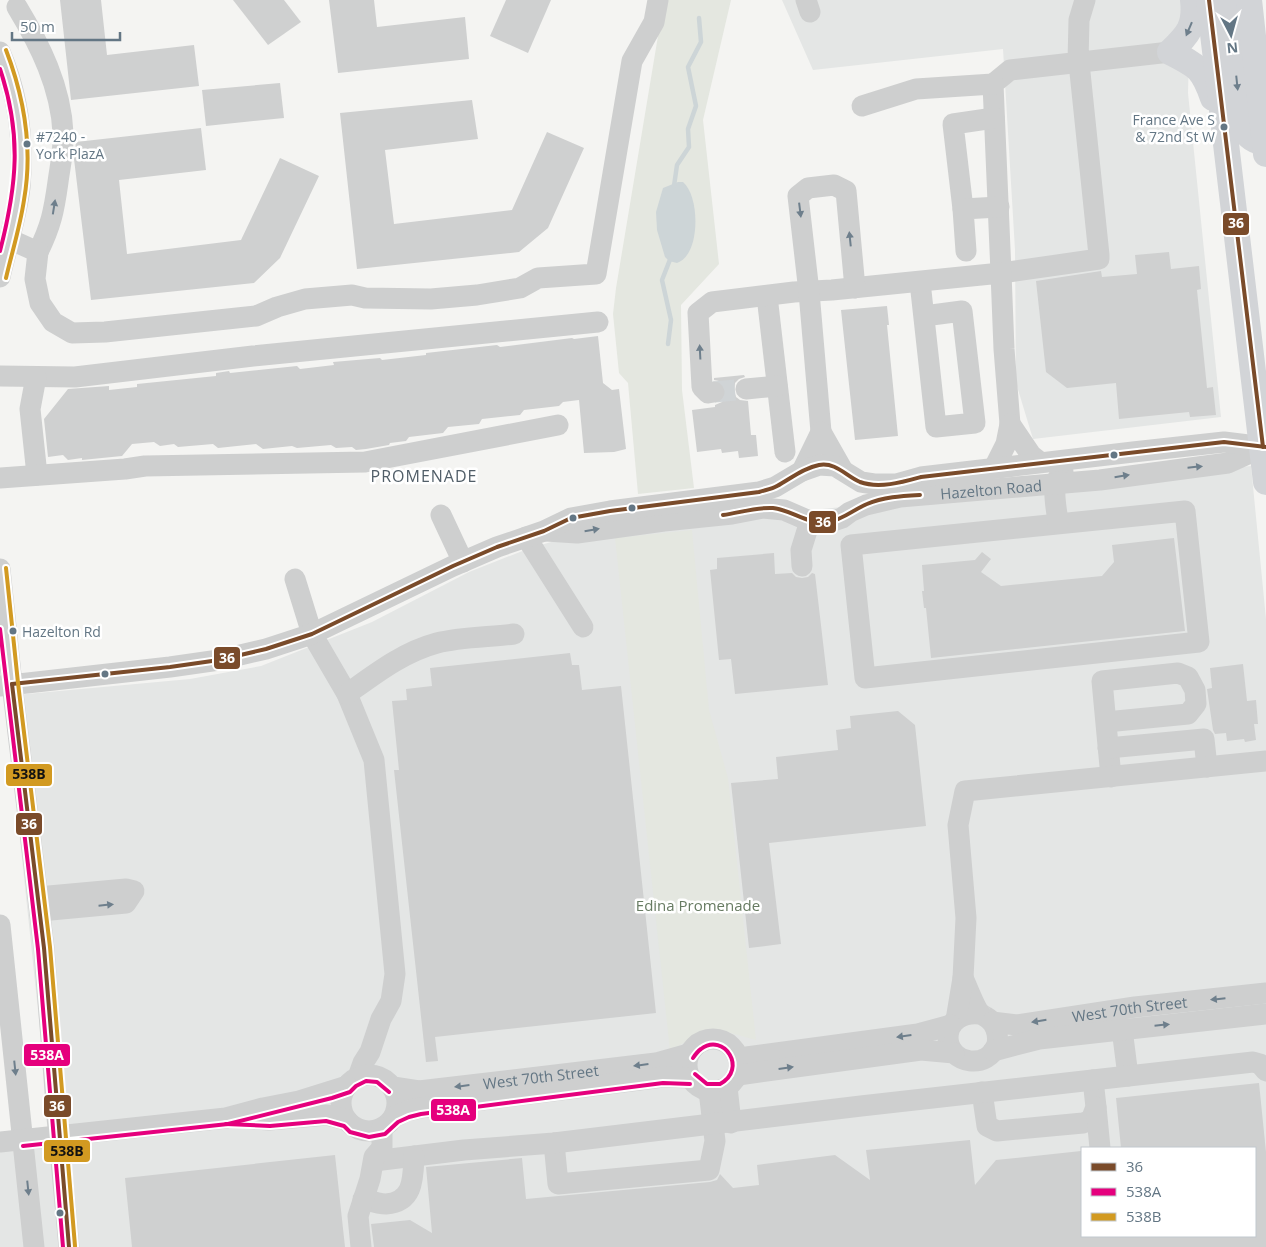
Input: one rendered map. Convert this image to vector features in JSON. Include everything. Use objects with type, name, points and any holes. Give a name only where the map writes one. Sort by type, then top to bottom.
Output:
[{"type":"main road","points":[[1193,0],[1192,26],[1186,38],[1170,52],[1199,69],[1207,80],[1223,128]]},
{"type":"main road","points":[[1209,0],[1223,128],[1264,447],[1266,482]]},
{"type":"main road","points":[[1228,0],[1242,126],[1250,138],[1266,146],[1261,61],[1249,0]]},
{"type":"street","points":[[10,7],[33,34],[55,85],[63,133],[53,213],[48,232],[38,252],[35,279],[40,303],[53,322],[72,333],[105,332],[256,316],[277,307],[305,299],[352,296],[365,298],[431,299],[477,296],[520,288],[538,278],[596,274],[632,61],[654,22],[658,0]]},
{"type":"street","points":[[714,392],[708,393],[702,387],[698,313],[712,302],[1001,273],[1099,259],[1078,63],[1079,20],[1085,0]]},
{"type":"street","points":[[0,52],[10,74],[22,137],[20,188],[4,240],[0,278]]},
{"type":"street","points":[[862,106],[916,89],[992,84],[1010,70],[1170,52]]},
{"type":"street","points":[[992,84],[1004,349],[1010,424],[1006,444],[994,468]]},
{"type":"street","points":[[966,252],[953,124],[994,118]]},
{"type":"street","points":[[851,544],[1186,510],[1199,642],[865,678],[851,544],[846,515],[854,504],[855,496],[852,483],[821,432],[809,292],[798,196],[808,188],[834,185],[846,191],[855,288]]},
{"type":"street","points":[[963,209],[999,207]]},
{"type":"street","points":[[4,240],[38,252]]},
{"type":"street","points":[[920,282],[936,427],[975,423],[962,311],[924,316]]},
{"type":"street","points":[[767,296],[785,452]]},
{"type":"street","points":[[0,376],[75,377],[253,356],[598,322]]},
{"type":"street","points":[[36,377],[30,409],[37,475]]},
{"type":"street","points":[[746,389],[777,386]]},
{"type":"street","points":[[1010,424],[1031,455],[1040,462]]},
{"type":"street","points":[[0,478],[144,466],[365,462],[558,425]]},
{"type":"street","points":[[802,566],[801,550],[804,519],[793,510],[790,496],[792,483],[821,432]]},
{"type":"street","name":"Hazelton Road","points":[[6,685],[170,667],[219,660],[266,649],[312,634],[463,562],[572,518],[759,492],[775,487],[799,473],[819,465],[835,466],[861,482],[885,485],[921,477],[1224,442],[1264,447]]},
{"type":"street","name":"Hazelton Road","points":[[535,534],[577,533],[732,514],[763,508],[784,510],[804,519],[828,523],[878,501],[900,497],[1100,480],[1228,463],[1264,447]]},
{"type":"street","points":[[1058,524],[1055,483],[1059,475],[1064,471],[1096,467],[1133,452]]},
{"type":"street","points":[[441,515],[463,562]]},
{"type":"street","points":[[535,534],[583,627]]},
{"type":"street","points":[[0,569],[6,685],[44,948],[58,1136],[69,1247]]},
{"type":"street","points":[[295,579],[312,634],[347,694],[374,760],[395,974],[390,1001],[381,1019],[370,1052],[353,1082],[343,1094],[341,1103],[343,1112],[354,1125],[363,1150],[374,1159],[554,1143],[1253,1062],[1260,1064],[1266,1072]]},
{"type":"street","points":[[347,694],[392,662],[420,649],[438,643],[514,634]]},
{"type":"street","points":[[1106,722],[1111,777]]},
{"type":"street","points":[[1108,748],[1204,739],[1207,767]]},
{"type":"street","points":[[963,978],[986,1018],[996,1029],[998,1036],[993,1051],[982,1060],[974,1062],[960,1058],[954,1053],[948,1040],[963,978],[966,918],[958,825],[966,792],[1266,761]]},
{"type":"street","points":[[0,925],[34,1247]]},
{"type":"street","name":"West 70th Street","points":[[986,1018],[1017,1025],[1135,1007],[1266,993]]},
{"type":"street","points":[[554,1143],[558,1190],[709,1175],[715,1141],[721,1124],[728,1077],[730,1044],[714,1038],[699,1042],[692,1047],[686,1062],[690,1078],[694,1084],[728,1077],[918,1034],[953,1023],[963,1015],[971,1013],[986,1018]]},
{"type":"street","name":"West 70th Street","points":[[993,1051],[1039,1039],[1266,1014]]},
{"type":"street","points":[[361,1247],[354,1211],[374,1159],[382,1148],[388,1122],[396,1111],[397,1099],[389,1083],[381,1055],[381,1019]]},
{"type":"street","points":[[1122,1029],[1128,1076]]},
{"type":"street","points":[[728,1077],[921,1050],[954,1053]]},
{"type":"street","name":"West 70th Street","points":[[389,1083],[419,1091],[656,1063],[688,1054]]},
{"type":"street","points":[[226,1118],[299,1101],[372,1075],[389,1083]]},
{"type":"street","name":"West 70th Street","points":[[388,1122],[407,1111],[420,1108],[663,1077],[690,1078]]},
{"type":"street","points":[[1093,1080],[1100,1147]]},
{"type":"street","points":[[982,1092],[987,1126],[997,1131],[1083,1123],[1091,1120],[1096,1108]]},
{"type":"street","points":[[0,1142],[226,1118],[268,1120],[328,1115],[368,1131],[388,1122]]},
{"type":"street","points":[[354,1211],[401,1200],[412,1186],[414,1156]]},
{"type":"shaded area","points":[[782,0],[1188,0],[1190,17],[1188,93],[1221,417],[1033,439],[1016,383],[1015,250],[1003,49],[813,70]]},
{"type":"shaded area","points":[[683,182],[689,189],[693,199],[695,225],[694,238],[690,249],[685,258],[677,263],[669,261],[665,257],[657,230],[656,212],[663,188]]},
{"type":"shaded area","points":[[1251,466],[1266,619],[1266,1247],[0,1247],[0,1150],[52,1144],[5,696],[190,679],[261,666],[372,622],[469,572],[530,548],[583,533]]},
{"type":"green space","points":[[664,0],[731,0],[703,120],[719,264],[681,305],[682,390],[694,488],[638,494],[628,383],[619,373],[613,314]]},
{"type":"green space","name":"Edina Promenade","points":[[692,530],[709,710],[728,778],[756,1040],[727,1032],[697,1035],[670,1051],[615,538]]},
{"type":"building","points":[[60,0],[101,0],[107,55],[194,45],[199,86],[71,100]]},
{"type":"building","points":[[233,0],[284,0],[301,22],[268,45]]},
{"type":"building","points":[[329,0],[374,0],[377,27],[465,17],[469,59],[338,73]]},
{"type":"building","points":[[506,0],[551,0],[528,53],[490,36]]},
{"type":"building","points":[[280,83],[284,118],[206,126],[202,90]]},
{"type":"building","points":[[472,100],[478,139],[385,150],[394,224],[512,210],[547,132],[584,148],[548,228],[519,252],[357,269],[340,113]]},
{"type":"building","points":[[201,128],[206,170],[119,180],[127,254],[241,240],[280,158],[319,176],[280,258],[254,283],[91,300],[74,159],[76,142]]},
{"type":"building","points":[[1169,252],[1171,269],[1199,266],[1201,289],[1197,290],[1207,388],[1213,387],[1216,415],[1190,417],[1189,412],[1119,419],[1116,383],[1067,388],[1046,372],[1036,281],[1101,271],[1102,277],[1137,274],[1135,255]]},
{"type":"building","points":[[887,306],[889,325],[887,325],[898,436],[855,440],[841,310]]},
{"type":"building","points":[[598,336],[603,383],[612,390],[619,389],[626,449],[614,452],[584,453],[579,400],[563,402],[559,406],[524,410],[520,415],[482,419],[479,424],[448,427],[443,433],[409,437],[406,441],[366,449],[356,450],[352,447],[336,448],[331,445],[263,449],[256,444],[218,448],[213,444],[178,447],[174,444],[160,446],[154,442],[132,444],[122,456],[82,460],[82,458],[68,460],[63,455],[48,457],[44,419],[68,389],[109,386],[109,390],[137,387],[137,384],[216,376],[216,373],[229,371],[230,373],[297,366],[300,369],[334,365],[333,362],[380,358],[382,360],[497,345],[500,347]]},
{"type":"building","points":[[744,375],[745,377],[735,383],[734,391],[736,397],[740,400],[748,401],[751,435],[756,435],[758,456],[739,458],[738,451],[722,453],[721,449],[697,452],[692,410],[715,407],[715,405],[722,402],[726,390],[724,384],[714,380],[714,378]]},
{"type":"building","points":[[1174,538],[1185,631],[931,658],[926,608],[924,608],[922,591],[924,591],[922,565],[975,560],[982,552],[991,559],[981,572],[1001,586],[1102,576],[1114,562],[1112,545]]},
{"type":"building","points":[[774,553],[775,574],[792,573],[796,577],[802,578],[808,577],[812,573],[815,574],[828,685],[735,694],[731,659],[719,660],[710,570],[717,569],[717,558]]},
{"type":"building","points":[[570,653],[572,665],[579,665],[582,690],[621,686],[656,1013],[435,1037],[438,1061],[426,1062],[394,770],[399,770],[392,701],[407,700],[406,689],[432,686],[430,668]]},
{"type":"building","points":[[1243,664],[1247,701],[1256,700],[1258,724],[1254,724],[1256,740],[1245,742],[1244,739],[1227,741],[1226,733],[1215,734],[1213,730],[1207,689],[1212,688],[1210,668]]},
{"type":"building","points":[[898,711],[915,725],[926,826],[769,843],[781,944],[749,948],[731,783],[778,779],[776,757],[838,750],[836,730],[851,728],[850,716]]},
{"type":"building","points":[[1259,1083],[1266,1152],[1266,1247],[374,1247],[371,1224],[410,1220],[432,1233],[426,1167],[522,1158],[526,1199],[710,1182],[717,1180],[720,1174],[733,1188],[759,1185],[757,1165],[835,1155],[870,1180],[866,1150],[970,1140],[975,1185],[996,1160],[1081,1151],[1081,1237],[1256,1237],[1256,1147],[1121,1147],[1116,1098]]},
{"type":"building","points":[[335,1155],[345,1247],[132,1247],[125,1178]]},
{"type":"waterway","points":[[674,186],[677,165],[689,147],[688,129],[696,106],[688,67],[701,42],[699,18]]},
{"type":"waterway","points":[[668,344],[671,320],[662,280],[671,257]]},
{"type":"tunnel","points":[[714,392],[746,389]]},
{"type":"transit line","name":"36","points":[[1209,0],[1263,447]]},
{"type":"transit line","name":"538B","points":[[6,50],[22,105],[28,162],[22,210],[6,278]]},
{"type":"transit line","name":"538A","points":[[0,69],[12,116],[15,160],[10,204],[0,251]]},
{"type":"transit line","name":"36","points":[[12,684],[170,667],[219,660],[266,649],[312,634],[453,566],[497,547],[544,531],[571,518],[610,511],[759,492],[775,487],[813,466],[825,465],[836,467],[860,482],[883,485],[921,477],[1224,442],[1266,447]]},
{"type":"transit line","name":"36","points":[[723,515],[754,509],[773,508],[814,521],[828,522],[839,519],[873,502],[893,497],[920,495]]},
{"type":"transit line","name":"538B","points":[[6,568],[50,947],[75,1246]]},
{"type":"transit line","name":"538A","points":[[0,629],[38,949],[63,1247]]},
{"type":"transit line","name":"36","points":[[12,684],[44,948],[69,1247]]},
{"type":"transit line","name":"538A","points":[[693,1058],[701,1049],[710,1045],[718,1045],[730,1054],[732,1062],[732,1070],[728,1077],[720,1084],[707,1084],[695,1074]]},
{"type":"transit line","name":"538A","points":[[23,1146],[228,1124],[332,1098],[350,1092],[356,1086],[366,1081],[377,1082],[389,1092]]},
{"type":"transit line","name":"538A","points":[[226,1124],[270,1126],[326,1121],[344,1126],[350,1132],[369,1137],[385,1134],[398,1122],[421,1114],[663,1083],[690,1084]]},
{"type":"place","name":"France Ave S & 72nd St W","points":[[1224,127]]},
{"type":"place","name":"#7240 - York PlazA","points":[[27,144]]},
{"type":"place","name":"Hazelton Rd","points":[[13,631]]},
{"type":"district","name":"PROMENADE","points":[[424,476]]}]
